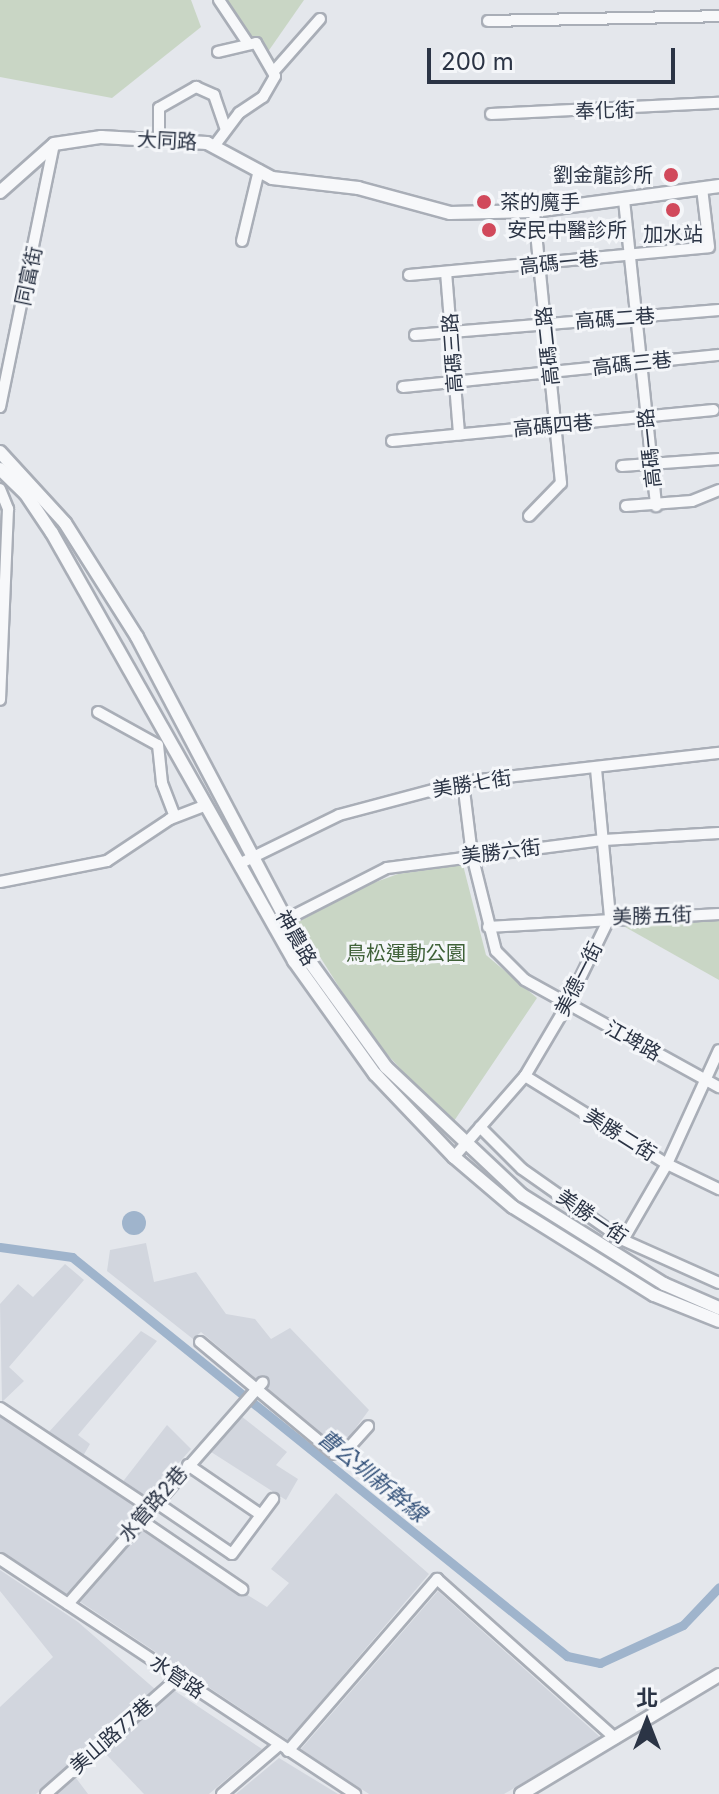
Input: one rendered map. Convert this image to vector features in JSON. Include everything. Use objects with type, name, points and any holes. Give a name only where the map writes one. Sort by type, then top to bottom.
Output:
[{"type":"street","points":[[219,0],[247,42]]},
{"type":"street","points":[[488,21],[719,16]]},
{"type":"street","points":[[215,145],[226,129],[263,97],[275,70],[320,19]]},
{"type":"street","points":[[218,52],[247,42],[256,43],[275,70]]},
{"type":"street","points":[[159,140],[159,108],[196,87],[214,95],[226,129]]},
{"type":"street","name":"奉化街","points":[[491,114],[719,103]]},
{"type":"street","name":"大同路","points":[[54,144],[101,137],[215,145],[287,182],[335,184],[450,213],[534,211],[719,186]]},
{"type":"street","points":[[1,190],[54,144]]},
{"type":"street","name":"同富街","points":[[0,407],[54,144]]},
{"type":"street","points":[[242,241],[259,170]]},
{"type":"street","name":"高碼一巷","points":[[409,275],[540,266],[709,247],[702,188]]},
{"type":"street","name":"高碼一路","points":[[624,200],[656,506]]},
{"type":"street","name":"高碼二路","points":[[529,516],[561,483],[534,211]]},
{"type":"street","name":"高碼三路","points":[[446,272],[459,434]]},
{"type":"street","name":"高碼二巷","points":[[415,335],[719,310]]},
{"type":"street","name":"高碼三巷","points":[[403,387],[719,355]]},
{"type":"street","name":"高碼四巷","points":[[392,441],[714,410]]},
{"type":"street","name":"神農路","points":[[0,452],[65,523],[137,637],[244,860],[344,1034],[454,1157],[582,1254],[654,1295],[719,1321]]},
{"type":"street","points":[[622,466],[719,459]]},
{"type":"street","name":"神農路","points":[[0,469],[25,493],[52,533],[206,805],[305,955],[386,1067],[465,1146],[522,1195],[664,1284],[719,1308]]},
{"type":"street","points":[[0,489],[8,509],[0,700]]},
{"type":"street","points":[[626,506],[692,501],[719,490]]},
{"type":"street","points":[[98,712],[158,745],[162,783],[175,817]]},
{"type":"street","name":"美勝七街","points":[[244,860],[339,815],[463,782],[719,753]]},
{"type":"street","name":"美德一街","points":[[454,1157],[525,1076],[567,1005],[610,917],[596,768]]},
{"type":"street","name":"江埤路","points":[[463,782],[472,855],[496,951],[509,964],[567,1005],[719,1087]]},
{"type":"street","points":[[0,882],[107,861],[175,817],[206,805]]},
{"type":"street","name":"美勝六街","points":[[295,915],[387,868],[604,840],[719,833]]},
{"type":"street","name":"美勝五街","points":[[488,927],[610,917],[719,914]]},
{"type":"street","points":[[623,1240],[667,1164],[719,1050]]},
{"type":"street","name":"美勝二街","points":[[525,1076],[667,1164],[719,1189]]},
{"type":"street","name":"美勝一街","points":[[480,1127],[522,1169],[623,1240],[719,1283]]},
{"type":"street","points":[[200,1342],[335,1454],[344,1453],[368,1426]]},
{"type":"street","name":"水管路2巷","points":[[68,1604],[152,1504],[259,1388]]},
{"type":"street","points":[[0,1408],[232,1554],[273,1499]]},
{"type":"street","points":[[188,1465],[261,1515]]},
{"type":"street","points":[[139,1519],[242,1589]]},
{"type":"street","name":"水管路","points":[[0,1559],[355,1794]]},
{"type":"street","points":[[222,1794],[284,1748],[437,1579],[615,1738]]},
{"type":"street","points":[[521,1794],[719,1675]]},
{"type":"street","name":"美山路77巷","points":[[46,1794],[178,1678]]},
{"type":"shaded area","points":[[146,1243],[154,1282],[196,1272],[226,1314],[255,1319],[271,1339],[290,1328],[369,1410],[346,1441],[332,1443],[201,1332],[193,1339],[107,1271],[110,1250]]},
{"type":"shaded area","points":[[65,1264],[84,1280],[9,1367],[24,1381],[2,1402],[0,1304],[18,1284],[33,1297]]},
{"type":"shaded area","points":[[141,1331],[157,1341],[78,1435],[90,1444],[83,1456],[48,1433]]},
{"type":"shaded area","points":[[0,1414],[142,1508],[66,1597],[0,1553]]},
{"type":"shaded area","points":[[241,1416],[287,1452],[276,1465],[298,1479],[286,1500],[208,1450]]},
{"type":"shaded area","points":[[167,1425],[191,1449],[146,1500],[121,1484]]},
{"type":"shaded area","points":[[336,1493],[429,1574],[288,1740],[79,1601],[143,1530],[267,1607],[289,1583],[271,1569]]},
{"type":"shaded area","points":[[0,1570],[78,1622],[156,1690],[36,1794],[0,1794],[0,1707],[53,1657],[0,1591]]},
{"type":"shaded area","points":[[438,1591],[600,1737],[504,1794],[369,1794],[301,1749]]},
{"type":"shaded area","points":[[175,1691],[262,1749],[209,1794],[144,1794],[104,1752]]},
{"type":"shaded area","points":[[279,1758],[338,1794],[236,1794]]},
{"type":"shaded area","points":[[76,1778],[88,1794],[57,1794]]},
{"type":"green space","points":[[0,0],[191,0],[201,27],[112,98],[0,77]]},
{"type":"green space","points":[[227,0],[304,0],[265,56]]},
{"type":"green space","name":"鳥松運動公園","points":[[463,865],[486,955],[537,998],[452,1124],[370,1036],[298,922],[362,887],[398,874]]},
{"type":"green space","points":[[719,919],[719,980],[618,923]]},
{"type":"water","points":[[134,1211],[145,1218],[146,1223],[139,1234],[134,1235],[123,1228],[122,1223],[129,1212]]},
{"type":"waterway","name":"曹公圳新幹線","points":[[0,1247],[72,1257],[567,1656],[600,1663],[683,1625],[719,1587]]},
{"type":"place","name":"劉金龍診所","points":[[671,175]]},
{"type":"place","name":"茶的魔手","points":[[484,202]]},
{"type":"place","name":"加水站","points":[[673,210]]},
{"type":"place","name":"安民中醫診所","points":[[489,230]]}]
